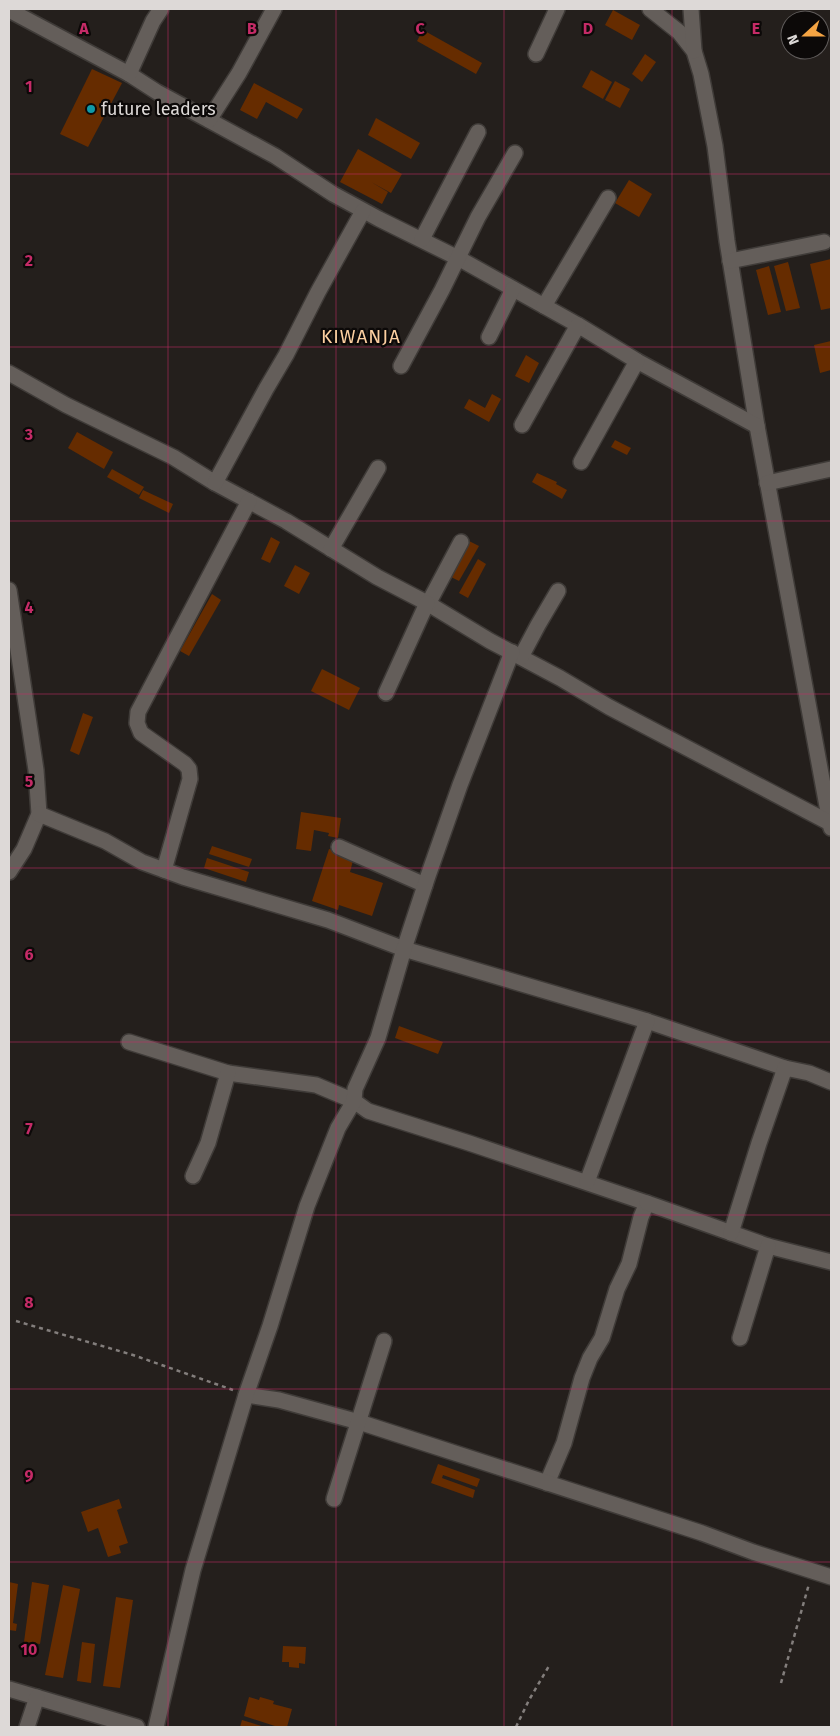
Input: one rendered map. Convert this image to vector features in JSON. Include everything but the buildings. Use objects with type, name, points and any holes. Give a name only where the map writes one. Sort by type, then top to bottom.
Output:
[{"type":"street","points":[[129,74],[153,20],[161,9]]},
{"type":"street","points":[[209,120],[239,73],[274,9]]},
{"type":"street","points":[[536,54],[557,9]]},
{"type":"street","points":[[650,9],[679,32],[694,51]]},
{"type":"street","points":[[691,9],[694,51],[701,74],[715,146],[730,261],[757,426],[830,827]]},
{"type":"street","points":[[9,10],[276,156],[333,194],[458,258],[578,325],[637,361],[757,426]]},
{"type":"street","points":[[422,239],[478,132]]},
{"type":"street","points":[[401,366],[478,217],[515,153]]},
{"type":"street","points":[[544,306],[608,198]]},
{"type":"street","points":[[215,483],[286,355],[314,299],[364,211]]},
{"type":"street","points":[[730,261],[824,242]]},
{"type":"street","points":[[489,337],[513,289]]},
{"type":"street","points":[[522,425],[578,325]]},
{"type":"street","points":[[581,462],[637,361]]},
{"type":"street","points":[[9,372],[66,406],[173,458],[286,521],[377,577],[427,603],[447,617],[609,708],[830,827]]},
{"type":"street","points":[[331,549],[378,468]]},
{"type":"street","points":[[767,484],[831,469]]},
{"type":"street","points":[[164,870],[190,779],[189,769],[185,764],[141,733],[137,723],[138,712],[249,501]]},
{"type":"street","points":[[386,693],[427,603],[461,542]]},
{"type":"street","points":[[9,590],[36,770],[38,814],[24,849],[9,872]]},
{"type":"street","points":[[156,1727],[193,1570],[246,1395],[270,1326],[307,1206],[338,1128],[354,1101],[355,1089],[378,1038],[404,949],[460,784],[517,655],[558,591]]},
{"type":"street","points":[[38,814],[87,833],[142,862],[164,870],[285,909],[328,920],[404,949],[647,1021],[831,1082]]},
{"type":"street","points":[[339,847],[425,884]]},
{"type":"street","points":[[587,1182],[647,1021]]},
{"type":"street","points":[[129,1042],[228,1073],[316,1085],[354,1101],[368,1111],[587,1182],[768,1246],[831,1262]]},
{"type":"street","points":[[731,1233],[759,1143],[786,1068]]},
{"type":"street","points":[[193,1176],[208,1143],[228,1073]]},
{"type":"street","points":[[547,1483],[564,1443],[582,1378],[590,1358],[602,1338],[617,1289],[629,1264],[640,1217],[647,1203]]},
{"type":"street","points":[[740,1338],[768,1246]]},
{"type":"street","points":[[334,1499],[384,1341]]},
{"type":"street","points":[[246,1395],[279,1400],[359,1422],[702,1533],[753,1552],[831,1577]]},
{"type":"street","points":[[9,1689],[137,1727]]},
{"type":"street","points":[[27,1727],[37,1697]]},
{"type":"path","points":[[16,1320],[134,1355],[246,1395]]},
{"type":"path","points":[[781,1683],[813,1570]]},
{"type":"path","points":[[516,1727],[549,1666]]},
{"type":"place","name":"future leaders","points":[[91,109]]},
{"type":"district","name":"KIWANJA","points":[[361,336]]}]
